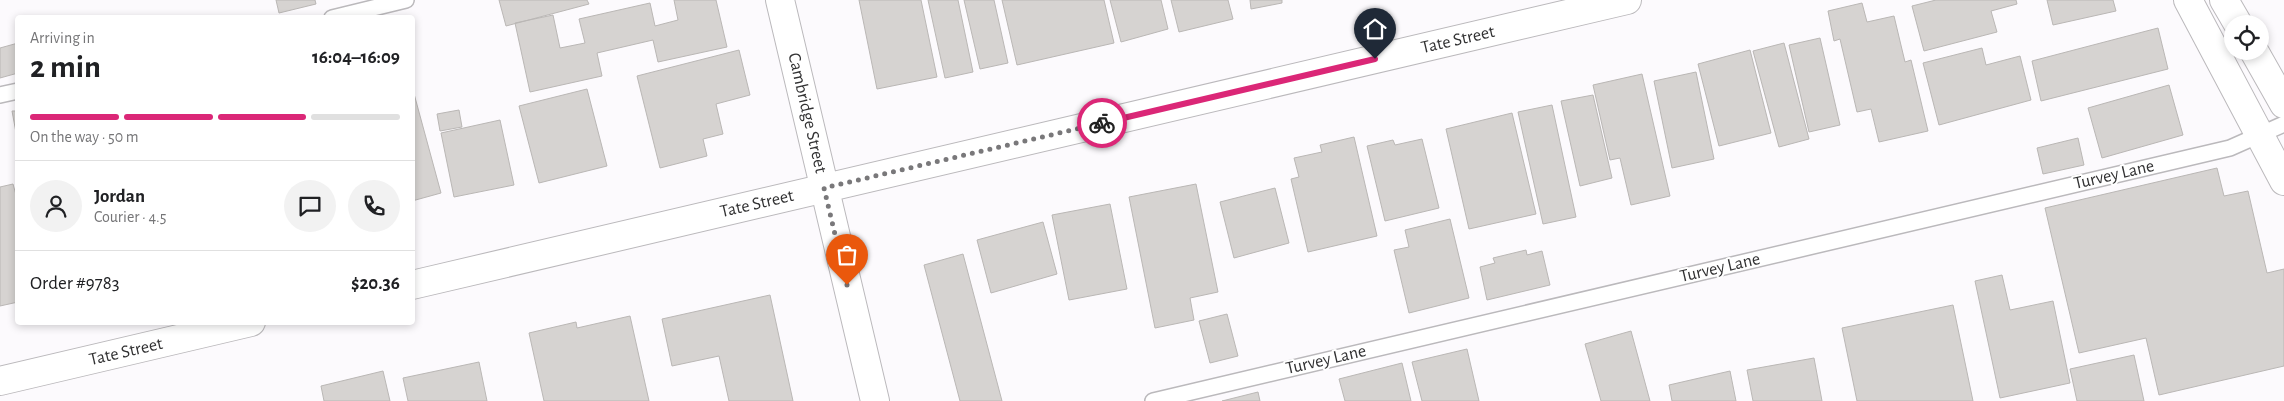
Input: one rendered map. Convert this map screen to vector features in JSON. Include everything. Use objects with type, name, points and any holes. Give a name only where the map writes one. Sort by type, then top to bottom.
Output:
[{"type":"street","name":"Cambridge Street","points":[[780,0],[875,401]]},
{"type":"street","name":"Tate Street","points":[[415,284],[1627,0]]},
{"type":"street","points":[[2188,0],[2284,181]]},
{"type":"street","points":[[2224,0],[2233,15]]},
{"type":"street","points":[[2259,60],[2284,104]]},
{"type":"street","name":"Tate Street","points":[[0,382],[238,325]]},
{"type":"lane","points":[[344,15],[406,0]]},
{"type":"lane","points":[[0,95],[15,92]]},
{"type":"lane","name":"Turvey Lane","points":[[1153,401],[2230,148],[2284,124]]},
{"type":"building","points":[[276,0],[315,0],[316,4],[279,13]]},
{"type":"building","points":[[499,0],[587,0],[589,4],[506,26]]},
{"type":"building","points":[[674,0],[716,0],[727,47],[658,62],[653,40],[597,53],[602,76],[530,92],[515,23],[553,15],[560,48],[585,43],[579,19],[650,3],[655,26],[678,20]]},
{"type":"building","points":[[859,0],[921,0],[937,77],[877,89]]},
{"type":"building","points":[[928,0],[958,0],[973,72],[945,78]]},
{"type":"building","points":[[964,0],[994,0],[1008,63],[980,69]]},
{"type":"building","points":[[1002,0],[1104,0],[1114,43],[1017,65]]},
{"type":"building","points":[[1110,0],[1161,0],[1168,29],[1121,42]]},
{"type":"building","points":[[1171,0],[1228,0],[1233,19],[1179,32]]},
{"type":"building","points":[[1250,0],[1282,0],[1282,3],[1251,9]]},
{"type":"building","points":[[1936,0],[2016,0],[2017,4],[1991,11],[1997,32],[1924,51],[1912,6]]},
{"type":"building","points":[[2047,0],[2113,0],[2116,11],[2053,25]]},
{"type":"building","points":[[1862,3],[1867,22],[1894,16],[1905,62],[1911,60],[1928,131],[1879,142],[1871,109],[1857,112],[1840,39],[1834,41],[1828,11]]},
{"type":"building","points":[[2158,28],[2168,69],[2041,101],[2032,61]]},
{"type":"building","points":[[1820,38],[1840,125],[1809,132],[1789,45]]},
{"type":"building","points":[[1784,43],[1809,139],[1779,147],[1753,51]]},
{"type":"building","points":[[15,44],[15,74],[0,78],[0,48]]},
{"type":"building","points":[[1982,48],[1986,65],[2020,56],[2031,100],[1939,125],[1923,63]]},
{"type":"building","points":[[739,50],[750,95],[716,104],[723,134],[703,139],[707,156],[660,168],[637,76]]},
{"type":"building","points":[[1750,50],[1771,133],[1719,146],[1698,64]]},
{"type":"building","points":[[1696,72],[1714,159],[1672,168],[1654,81]]},
{"type":"building","points":[[1642,74],[1670,196],[1631,205],[1620,158],[1610,160],[1593,85]]},
{"type":"building","points":[[2169,85],[2183,135],[2102,158],[2088,108]]},
{"type":"building","points":[[587,89],[607,166],[539,183],[519,106]]},
{"type":"building","points":[[1593,95],[1612,178],[1580,186],[1561,101]]},
{"type":"building","points":[[415,97],[441,193],[415,200]]},
{"type":"building","points":[[1552,105],[1576,217],[1543,224],[1518,112]]},
{"type":"building","points":[[459,110],[462,127],[440,131],[437,114]]},
{"type":"building","points":[[12,111],[15,111],[15,127]]},
{"type":"building","points":[[1512,113],[1536,214],[1469,229],[1446,129]]},
{"type":"building","points":[[500,120],[514,185],[454,197],[441,133]]},
{"type":"building","points":[[1354,137],[1377,236],[1308,252],[1291,179],[1299,177],[1294,158],[1322,152],[1320,145]]},
{"type":"building","points":[[2078,138],[2084,165],[2043,174],[2037,148]]},
{"type":"building","points":[[1422,139],[1439,208],[1385,221],[1367,146],[1393,140],[1395,145]]},
{"type":"building","points":[[2217,168],[2224,196],[2248,191],[2267,273],[2284,269],[2284,366],[2159,395],[2146,338],[2079,353],[2045,208]]},
{"type":"building","points":[[13,184],[15,191],[15,303],[0,306],[0,187]]},
{"type":"building","points":[[1196,184],[1218,292],[1190,298],[1194,320],[1155,328],[1129,197]]},
{"type":"building","points":[[1275,188],[1289,243],[1234,258],[1220,202]]},
{"type":"building","points":[[1110,204],[1127,289],[1069,300],[1052,215]]},
{"type":"building","points":[[1450,219],[1469,298],[1409,313],[1394,250],[1409,247],[1405,230]]},
{"type":"building","points":[[1043,222],[1057,274],[991,293],[977,240]]},
{"type":"building","points":[[1526,250],[1527,255],[1542,251],[1550,285],[1487,300],[1480,267],[1495,263],[1493,258]]},
{"type":"building","points":[[963,254],[1002,401],[960,401],[924,265]]},
{"type":"building","points":[[2002,275],[2010,310],[2053,301],[2070,383],[2000,398],[1975,281]]},
{"type":"building","points":[[770,295],[793,401],[729,401],[719,356],[672,366],[662,319]]},
{"type":"building","points":[[1953,305],[1973,401],[1857,401],[1842,328]]},
{"type":"building","points":[[1227,314],[1238,356],[1210,363],[1199,321]]},
{"type":"building","points":[[630,316],[649,401],[544,401],[529,333],[576,322],[577,328]]},
{"type":"building","points":[[1631,331],[1650,401],[1601,401],[1585,344]]},
{"type":"building","points":[[1467,349],[1479,401],[1422,401],[1412,362]]},
{"type":"building","points":[[2134,355],[2144,401],[2077,401],[2070,369]]},
{"type":"building","points":[[1814,358],[1822,401],[1753,401],[1747,370]]},
{"type":"building","points":[[479,362],[487,401],[408,401],[403,378]]},
{"type":"building","points":[[1402,363],[1411,401],[1345,401],[1339,379]]},
{"type":"building","points":[[383,371],[390,401],[324,401],[321,386]]},
{"type":"building","points":[[1730,371],[1736,401],[1672,401],[1669,385]]},
{"type":"building","points":[[1258,392],[1260,401],[1222,401]]},
{"type":"way so far","points":[[847,285],[824,188],[1102,123]]},
{"type":"route","points":[[1102,123],[1375,59]]}]
